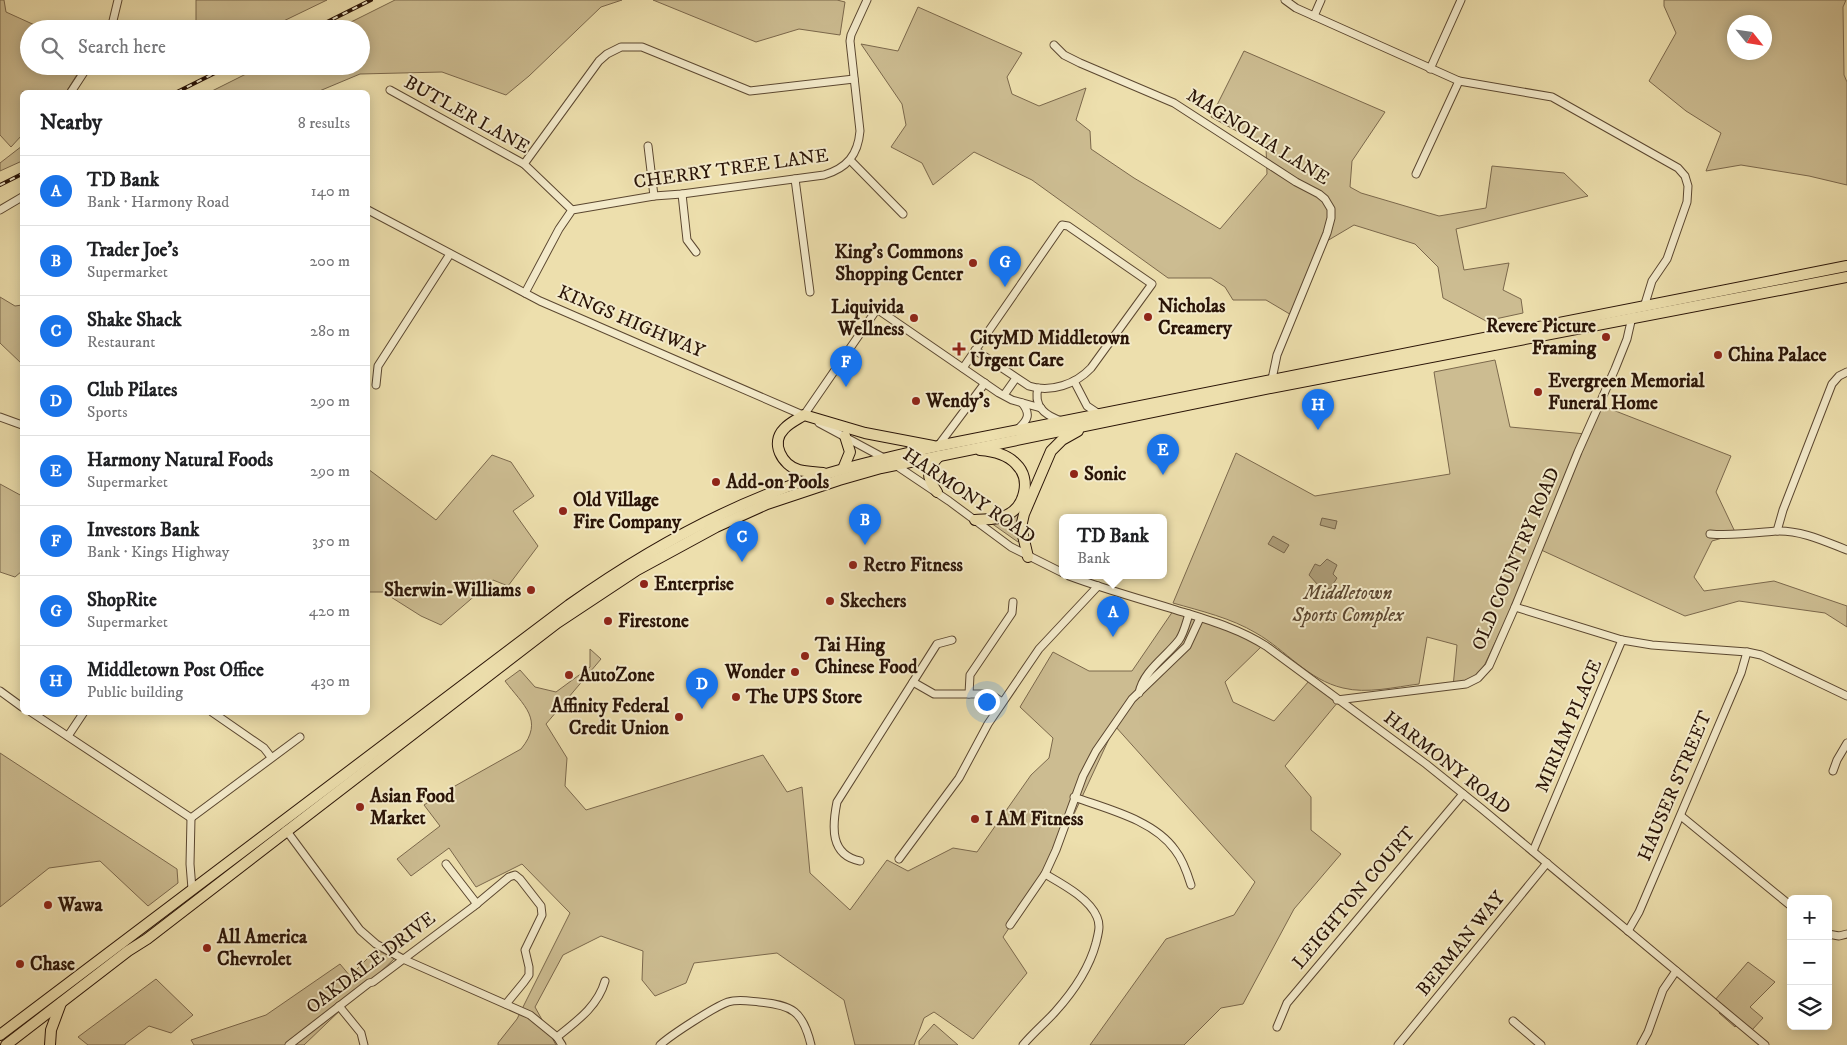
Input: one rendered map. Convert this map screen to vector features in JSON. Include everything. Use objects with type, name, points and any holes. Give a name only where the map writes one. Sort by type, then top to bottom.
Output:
[{"type":"highway","points":[[6,1045],[147,939],[557,623],[645,565],[716,527],[768,504],[839,480],[1017,431],[1847,266]]},
{"type":"highway","points":[[0,1035],[514,645],[608,577],[674,538],[724,513],[783,489],[843,469],[884,458],[972,449],[1632,317],[1847,277]]},
{"type":"highway","points":[[828,474],[798,470],[791,467],[781,456],[778,443],[781,432],[786,426],[804,415],[865,434],[939,451]]},
{"type":"highway","points":[[1028,557],[1023,540],[1022,520],[1047,457],[1062,440],[1090,425]]},
{"type":"highway","points":[[843,469],[850,452],[845,436]]},
{"type":"highway","points":[[972,449],[996,452],[1012,460],[1022,474],[1025,488],[1021,502],[1007,516],[998,519],[975,520]]},
{"type":"highway","points":[[937,492],[930,483],[929,474],[930,466],[939,451]]},
{"type":"highway","points":[[50,1045],[50,1030],[61,1003]]},
{"type":"street","points":[[113,20],[118,0]]},
{"type":"street","name":"CHERRY TREE LANE","points":[[572,210],[654,196],[682,194],[832,173],[851,161],[858,144],[860,131],[850,48],[851,35],[867,0]]},
{"type":"street","points":[[1285,0],[1296,8],[1458,81],[1552,97],[1673,164],[1680,170],[1688,186],[1688,202],[1667,259],[1652,281],[1644,307]]},
{"type":"street","points":[[1314,16],[1321,0]]},
{"type":"street","points":[[1430,69],[1461,0]]},
{"type":"street","name":"MAGNOLIA LANE","points":[[1054,45],[1064,55],[1080,63],[1166,99],[1190,112],[1296,182],[1319,194],[1329,204],[1332,216],[1327,234],[1277,355],[1272,379]]},
{"type":"street","points":[[524,164],[599,62],[607,54],[621,47],[642,47],[750,91],[854,79]]},
{"type":"street","points":[[72,90],[82,75]]},
{"type":"street","points":[[1416,174],[1458,81]]},
{"type":"street","name":"BUTLER LANE","points":[[390,90],[524,164],[572,210]]},
{"type":"street","points":[[648,146],[654,196]]},
{"type":"street","points":[[851,161],[902,214]]},
{"type":"street","points":[[794,179],[810,292]]},
{"type":"street","points":[[682,194],[688,240],[696,252]]},
{"type":"street","points":[[0,210],[20,198]]},
{"type":"street","points":[[525,293],[558,229],[572,210]]},
{"type":"street","name":"KINGS HIGHWAY","points":[[370,211],[558,309],[804,415],[884,458]]},
{"type":"street","points":[[963,368],[975,350],[1061,226],[1067,225],[1152,284],[1091,368],[1074,380],[1055,387],[1038,388],[1029,386],[975,350]]},
{"type":"street","points":[[376,385],[378,366],[450,254]]},
{"type":"street","points":[[804,415],[877,309],[1004,395],[1021,403],[1041,408]]},
{"type":"street","name":"OLD COUNTRY ROAD","points":[[1337,700],[1419,689],[1429,690],[1472,682],[1482,675],[1489,666],[1615,369],[1627,339],[1632,317]]},
{"type":"street","points":[[1777,531],[1783,510],[1832,384],[1839,376],[1847,372]]},
{"type":"street","points":[[1004,395],[1016,378]]},
{"type":"street","points":[[1074,380],[1087,406],[1099,414]]},
{"type":"street","points":[[939,451],[985,383]]},
{"type":"street","points":[[1038,388],[1036,402],[1052,416],[1064,421]]},
{"type":"street","points":[[1017,431],[1026,422],[1028,417],[1028,412],[1021,403]]},
{"type":"street","points":[[0,417],[20,425]]},
{"type":"street","name":"HARMONY ROAD","points":[[884,458],[937,492],[1011,547],[1059,571]]},
{"type":"street","points":[[1710,534],[1722,535],[1777,531],[1806,534],[1847,550]]},
{"type":"street","name":"HARMONY ROAD","points":[[1078,579],[1223,624],[1250,636],[1426,764],[1533,851],[1764,1045]]},
{"type":"street","points":[[898,859],[959,778],[988,724],[1039,649],[1098,586]]},
{"type":"street","points":[[969,694],[970,675],[1012,613],[1013,602]]},
{"type":"street","points":[[1515,607],[1622,640],[1652,645],[1747,652],[1771,658],[1847,696]]},
{"type":"street","points":[[1139,693],[1140,685],[1181,636],[1188,614]]},
{"type":"street","points":[[1010,925],[1045,874],[1056,850],[1074,797],[1096,751],[1132,699],[1187,646],[1200,618]]},
{"type":"street","points":[[860,861],[849,859],[842,854],[837,845],[834,833],[834,818],[837,802],[937,644],[952,640]]},
{"type":"street","name":"MIRIAM PLACE","points":[[1533,851],[1622,640]]},
{"type":"street","name":"HAUSER STREET","points":[[1628,931],[1639,912],[1741,673],[1747,652]]},
{"type":"street","points":[[913,682],[934,694],[985,694],[993,696],[1002,702]]},
{"type":"street","points":[[0,691],[20,705]]},
{"type":"street","points":[[36,715],[191,818]]},
{"type":"street","points":[[68,736],[82,715]]},
{"type":"street","points":[[216,715],[264,748],[272,757]]},
{"type":"street","points":[[191,818],[300,737]]},
{"type":"street","points":[[1833,771],[1847,743]]},
{"type":"street","name":"LEIGHTON COURT","points":[[1277,1027],[1287,1003],[1463,794]]},
{"type":"street","points":[[1074,797],[1143,823],[1161,835],[1180,856],[1191,885]]},
{"type":"street","points":[[1680,816],[1787,903]]},
{"type":"street","points":[[191,818],[190,864],[192,889]]},
{"type":"street","points":[[286,830],[360,930],[376,944],[402,958],[530,1015],[557,1037],[562,1045]]},
{"type":"street","name":"BERMAN WAY","points":[[1398,1045],[1547,863]]},
{"type":"street","points":[[446,864],[475,905]]},
{"type":"street","points":[[1024,1045],[1056,1010],[1086,970],[1092,957],[1099,931],[1099,924],[1095,914],[1079,897],[1065,885],[1045,874]]},
{"type":"street","name":"OAKDALE DRIVE","points":[[289,1045],[402,958],[475,905],[509,877],[514,876],[520,879],[541,906],[542,915],[525,950],[529,975],[506,1004]]},
{"type":"street","points":[[1832,935],[1839,936],[1847,934]]},
{"type":"street","points":[[1641,1045],[1648,1032],[1663,990],[1676,971]]},
{"type":"street","points":[[557,1037],[587,1012],[599,997],[605,981]]},
{"type":"street","points":[[660,1045],[720,1006],[742,1000],[778,1003],[791,1008],[805,1023],[811,1045]]},
{"type":"street","points":[[339,1006],[361,1033],[364,1045]]},
{"type":"street","points":[[1513,1022],[1541,1045]]},
{"type":"green space","points":[[0,0],[4,0],[6,12],[24,20],[20,20],[20,75],[77,75],[67,90],[20,90],[20,137],[11,147],[0,135]]},
{"type":"green space","points":[[196,0],[327,0],[286,20],[196,20]]},
{"type":"green space","points":[[395,0],[622,0],[601,7],[529,76],[506,95],[442,72],[370,74],[370,20],[355,20]]},
{"type":"green space","points":[[653,0],[837,0],[845,2],[840,35],[799,29],[756,42]]},
{"type":"green space","points":[[1664,0],[1846,0],[1843,7],[1844,75],[1847,82],[1847,185],[1809,176],[1741,165],[1706,171],[1721,133],[1686,111],[1649,81],[1676,33],[1664,6]]},
{"type":"green space","points":[[918,7],[1022,53],[1007,77],[1012,94],[1039,106],[1086,88],[1076,120],[1090,131],[1091,149],[1134,178],[1220,229],[1267,174],[1266,147],[1211,117],[1244,51],[1385,112],[1352,161],[1350,187],[1361,193],[1439,216],[1486,208],[1492,166],[1564,173],[1588,196],[1456,229],[1464,270],[1509,263],[1503,290],[1521,299],[1523,313],[1486,321],[1443,298],[1438,267],[1415,244],[1354,225],[1327,241],[1293,316],[1266,300],[1233,300],[1225,287],[1211,278],[1168,278],[1032,180],[974,152],[933,185],[922,163],[891,147],[906,125],[902,104],[861,44],[898,51]]},
{"type":"green space","points":[[244,75],[358,75],[322,90],[214,90]]},
{"type":"green space","points":[[20,148],[20,162],[0,171],[0,163]]},
{"type":"green space","points":[[0,297],[15,306],[20,305],[20,362],[0,343]]},
{"type":"green space","name":"Middletown Sports Complex","points":[[1495,360],[1510,427],[1586,434],[1600,405],[1731,456],[1716,492],[1736,534],[1712,541],[1694,577],[1704,591],[1774,581],[1847,606],[1847,627],[1825,613],[1739,601],[1685,616],[1539,549],[1477,681],[1453,687],[1457,645],[1427,637],[1419,684],[1381,689],[1352,690],[1330,684],[1308,672],[1267,640],[1236,623],[1216,615],[1173,603],[1236,453],[1315,496],[1450,474],[1434,372]]},
{"type":"green space","points":[[492,455],[511,462],[534,496],[513,511],[538,546],[508,586],[493,580],[441,625],[421,616],[383,592],[370,592],[370,470],[436,520]]},
{"type":"green space","points":[[0,484],[20,495],[20,573],[15,577],[0,572]]},
{"type":"green space","points":[[1023,507],[1020,540],[1018,542],[991,523],[1007,521]]},
{"type":"green space","points":[[1173,611],[1248,636],[1262,646],[1225,682],[1233,702],[1274,721],[1309,681],[1338,702],[1285,766],[1311,797],[1311,830],[1341,854],[1294,909],[1243,1004],[1221,1008],[1184,1045],[1090,1045],[1166,939],[1234,915],[1255,882],[1115,726],[1048,870],[1003,937],[1027,973],[973,1039],[934,1012],[924,1018],[914,1045],[855,1045],[844,1000],[777,953],[694,963],[686,983],[655,996],[642,980],[643,951],[601,936],[563,955],[535,1007],[556,1045],[498,1045],[517,1019],[570,913],[522,864],[476,887],[449,848],[411,876],[397,859],[440,826],[424,805],[430,801],[435,802],[455,786],[521,749],[528,739],[531,730],[529,713],[505,681],[520,670],[535,687],[556,692],[590,667],[590,649],[601,659],[546,724],[567,758],[565,786],[586,810],[763,755],[787,792],[802,787],[810,873],[850,910],[887,860],[908,871],[953,848],[977,852],[1031,775],[1049,758],[1053,738],[1020,707],[1053,652],[1089,671],[1132,671]]},
{"type":"green space","points":[[0,753],[177,869],[178,883],[148,906],[100,861],[49,868],[0,907]]},
{"type":"green space","points":[[376,950],[395,958],[304,1045],[194,1045],[191,1040],[266,1015],[340,964],[350,976]]},
{"type":"green space","points":[[1748,962],[1775,982],[1750,1007],[1763,1018],[1752,1030],[1740,1021],[1735,1027],[1719,1013],[1723,1007],[1715,1000]]},
{"type":"green space","points":[[156,979],[193,1015],[171,1033],[149,1026],[125,1045],[88,1045],[78,1037]]},
{"type":"green space","points":[[934,1024],[958,1045],[919,1045],[919,1041]]},
{"type":"shaded area","points":[[1322,518],[1337,521],[1335,529],[1320,525]]},
{"type":"shaded area","points":[[1273,536],[1289,545],[1284,553],[1268,544]]},
{"type":"shaded area","points":[[1327,559],[1337,565],[1333,574],[1337,578],[1330,589],[1318,585],[1309,575],[1315,564],[1320,566]]},
{"type":"railway","points":[[331,20],[371,0]]},
{"type":"railway","points":[[181,90],[211,75]]},
{"type":"railway","points":[[0,185],[20,175]]},
{"type":"place","name":"King's Commons Shopping Center","points":[[973,263]]},
{"type":"place","name":"ShopRite","points":[[1005,287]]},
{"type":"place","name":"Nicholas Creamery","points":[[1148,317]]},
{"type":"place","name":"Liquivida Wellness","points":[[914,318]]},
{"type":"place","name":"Revere Picture Framing","points":[[1606,337]]},
{"type":"place","name":"CityMD Middletown Urgent Care","points":[[959,349]]},
{"type":"place","name":"China Palace","points":[[1718,355]]},
{"type":"place","name":"Investors Bank","points":[[846,387]]},
{"type":"place","name":"Evergreen Memorial Funeral Home","points":[[1538,392]]},
{"type":"place","name":"Wendy's","points":[[916,401]]},
{"type":"place","name":"Middletown Post Office","points":[[1318,430]]},
{"type":"place","name":"Sonic","points":[[1074,474]]},
{"type":"place","name":"Harmony Natural Foods","points":[[1163,475]]},
{"type":"place","name":"Add-on Pools","points":[[716,482]]},
{"type":"place","name":"Old Village Fire Company","points":[[563,511]]},
{"type":"place","name":"Trader Joe's","points":[[865,545]]},
{"type":"place","name":"Shake Shack","points":[[742,562]]},
{"type":"place","name":"Retro Fitness","points":[[853,565]]},
{"type":"place","name":"Enterprise","points":[[644,584]]},
{"type":"place","name":"Sherwin-Williams","points":[[531,590]]},
{"type":"place","name":"Skechers","points":[[830,601]]},
{"type":"place","name":"Firestone","points":[[608,621]]},
{"type":"place","name":"TD Bank","points":[[1113,637]]},
{"type":"place","name":"Tai Hing Chinese Food","points":[[805,656]]},
{"type":"place","name":"Wonder","points":[[795,672]]},
{"type":"place","name":"AutoZone","points":[[569,675]]},
{"type":"place","name":"The UPS Store","points":[[736,697]]},
{"type":"place","name":"Club Pilates","points":[[702,709]]},
{"type":"place","name":"Affinity Federal Credit Union","points":[[679,717]]},
{"type":"place","name":"Asian Food Market","points":[[360,807]]},
{"type":"place","name":"I AM Fitness","points":[[975,819]]},
{"type":"place","name":"Wawa","points":[[48,905]]},
{"type":"place","name":"All America Chevrolet","points":[[207,948]]},
{"type":"place","name":"Chase","points":[[20,964]]}]
